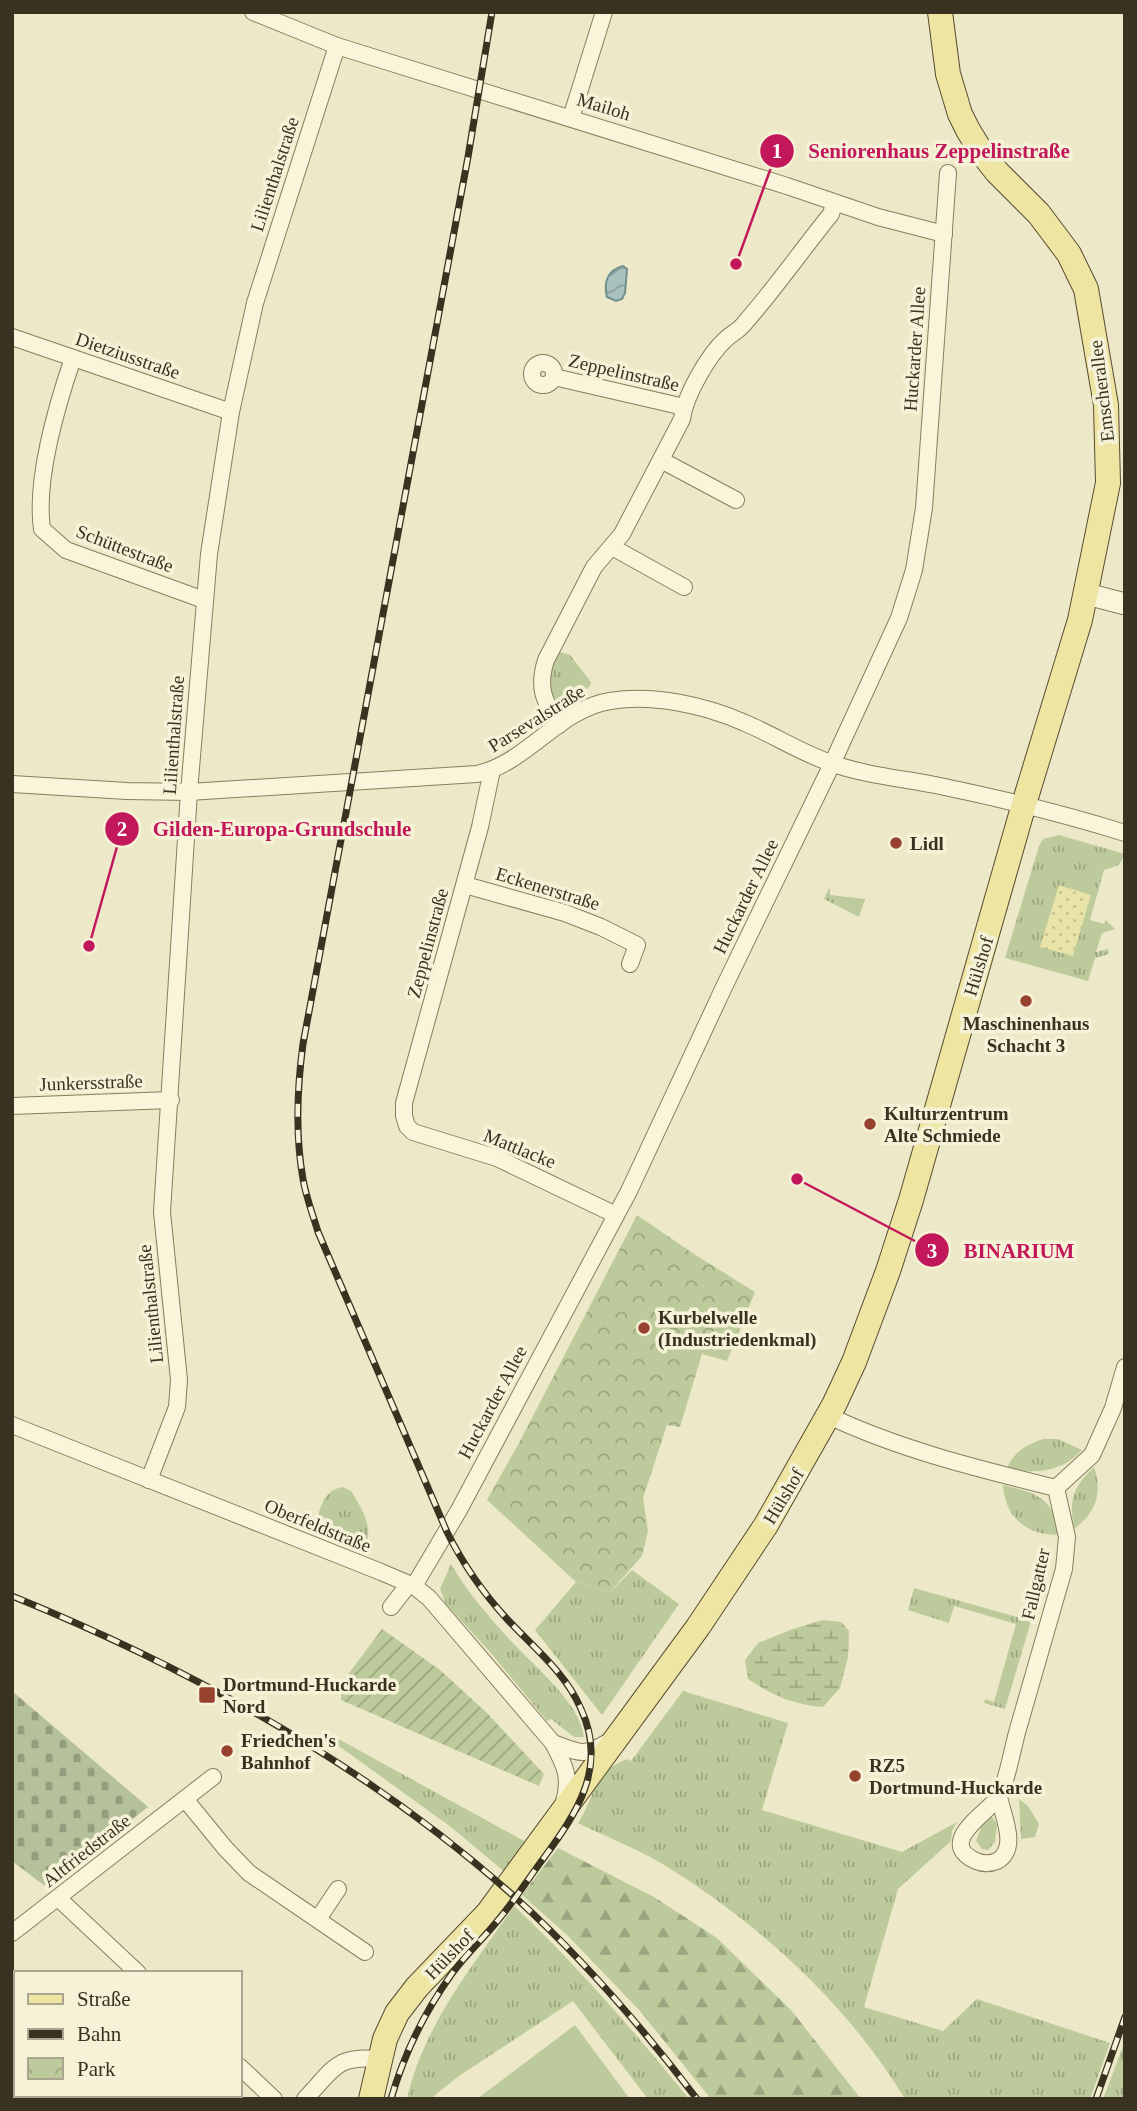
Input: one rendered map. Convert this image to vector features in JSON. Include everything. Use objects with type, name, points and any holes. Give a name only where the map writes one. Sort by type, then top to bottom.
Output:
[{"type":"main road","name":"Emscherallee","points":[[940,12],[948,74],[968,130],[997,172],[1039,214],[1069,254],[1086,289],[1106,405],[1108,483],[1087,594],[1024,804]]},
{"type":"main road","points":[[1087,594],[1125,604]]},
{"type":"main road","name":"Hülshof","points":[[371,2099],[379,2059],[390,2025],[404,2003],[488,1913],[698,1627],[766,1525],[829,1416],[854,1362],[911,1200],[1024,804]]},
{"type":"street","name":"Mailoh","points":[[253,12],[337,46],[787,186],[834,204],[944,234]]},
{"type":"street","points":[[571,118],[604,12]]},
{"type":"street","name":"Lilienthalstraße","points":[[149,1480],[177,1407],[179,1380],[162,1212],[189,792],[204,600],[215,506],[231,412],[255,303],[337,46]]},
{"type":"street","name":"Huckarder Allee","points":[[391,1606],[411,1585],[460,1510],[629,1191],[888,644],[908,590],[924,508],[948,173]]},
{"type":"street","name":"Zeppelinstraße","points":[[559,725],[547,705],[542,691],[541,675],[546,660],[594,567],[622,534],[682,419],[684,407],[703,370],[724,340],[741,328],[831,214],[834,204]]},
{"type":"street","name":"Dietziusstraße","points":[[12,337],[231,412]]},
{"type":"street","name":"Schüttestraße","points":[[73,358],[58,401],[49,444],[40,516],[42,529],[66,550],[204,600]]},
{"type":"street","name":"Zeppelinstraße","points":[[554,377],[684,407]]},
{"type":"street","points":[[661,460],[736,500]]},
{"type":"street","points":[[612,547],[684,587]]},
{"type":"street","name":"Parsevalstraße","points":[[12,784],[189,792],[477,775],[492,770],[559,725],[601,703],[613,700],[658,701],[716,712],[832,764],[1024,804],[1125,833]]},
{"type":"street","name":"Zeppelinstraße","points":[[407,1126],[404,1103],[481,827],[492,770]]},
{"type":"street","name":"Eckenerstraße","points":[[465,885],[565,913],[601,927],[637,945],[630,964]]},
{"type":"street","name":"Junkersstraße","points":[[12,1106],[171,1100]]},
{"type":"street","name":"Mattlacke","points":[[407,1126],[423,1136],[507,1162],[616,1214]]},
{"type":"street","points":[[829,1416],[890,1441],[949,1460],[1056,1488],[1092,1455],[1112,1408],[1125,1367]]},
{"type":"street","name":"Oberfeldstraße","points":[[12,1425],[411,1585],[429,1598],[553,1743],[565,1769],[568,1785],[560,1815]]},
{"type":"street","name":"Fallgatter","points":[[999,1797],[1064,1569],[1067,1537],[1056,1488]]},
{"type":"street","points":[[553,1743],[576,1753],[591,1753],[618,1736]]},
{"type":"street","name":"Altfriedstraße","points":[[12,1933],[213,1777]]},
{"type":"street","points":[[185,1799],[246,1870],[365,1952]]},
{"type":"street","points":[[318,1919],[338,1889]]},
{"type":"street","points":[[58,1898],[136,1971]]},
{"type":"street","points":[[305,2099],[341,2062],[359,2057],[379,2059]]},
{"type":"street","points":[[242,2069],[274,2099]]},
{"type":"green space","points":[[557,651],[570,655],[591,682],[586,689],[558,702],[553,696],[550,683]]},
{"type":"green space","points":[[1059,835],[1125,854],[1119,865],[1104,870],[1090,920],[1104,924],[1106,920],[1115,929],[1102,933],[1096,952],[1108,949],[1109,954],[1095,958],[1088,981],[1005,958],[1039,846],[1043,839]]},
{"type":"green space","points":[[830,886],[830,895],[865,899],[859,917],[824,899]]},
{"type":"green space","points":[[637,1215],[755,1292],[727,1361],[702,1354],[680,1427],[667,1425],[643,1498],[648,1531],[642,1556],[610,1592],[576,1582],[487,1500]]},
{"type":"green space","points":[[1043,1439],[1058,1439],[1082,1450],[1074,1458],[1047,1470],[1006,1470],[1021,1450]]},
{"type":"green space","points":[[1094,1467],[1098,1485],[1096,1501],[1088,1516],[1074,1529],[1074,1495]]},
{"type":"green space","points":[[1003,1485],[1034,1494],[1048,1505],[1053,1512],[1058,1535],[1036,1532],[1019,1522],[1008,1506]]},
{"type":"green space","points":[[343,1487],[351,1491],[359,1503],[368,1526],[364,1546],[316,1527],[326,1496]]},
{"type":"green space","points":[[451,1564],[487,1614],[566,1699],[581,1724],[584,1737],[574,1737],[551,1719],[547,1721],[446,1604],[440,1589]]},
{"type":"green space","points":[[632,1570],[679,1604],[602,1715],[535,1630],[576,1582],[610,1592]]},
{"type":"green space","points":[[914,1588],[1031,1621],[1005,1709],[984,1703],[985,1699],[994,1702],[1016,1624],[954,1606],[949,1623],[908,1610]]},
{"type":"green space","points":[[822,1620],[841,1622],[849,1631],[848,1657],[840,1688],[823,1707],[783,1698],[748,1679],[745,1660],[758,1643]]},
{"type":"green space","points":[[382,1629],[440,1670],[486,1712],[544,1774],[539,1786],[341,1700],[341,1684]]},
{"type":"green space","points":[[12,1691],[148,1807],[45,1886],[12,1861]]},
{"type":"green space","points":[[683,1691],[788,1723],[762,1810],[902,1852],[957,1822],[951,1841],[898,1889],[864,2007],[943,2031],[977,1999],[1110,2043],[1090,2099],[905,2099],[857,2031],[830,2000],[770,1942],[737,1915],[669,1868],[578,1823],[600,1778],[615,1765],[627,1759],[631,1761]]},
{"type":"green space","points":[[333,1736],[526,1842],[506,1873],[451,1827],[336,1744]]},
{"type":"green space","points":[[1019,1799],[1028,1806],[1039,1824],[1035,1837],[1021,1839]]},
{"type":"green space","points":[[992,1817],[997,1824],[995,1842],[988,1850],[982,1849],[976,1841],[984,1820]]},
{"type":"green space","points":[[558,1848],[654,1897],[717,1938],[791,2010],[861,2099],[711,2099],[640,2011],[567,1935],[522,1895]]},
{"type":"green space","points":[[514,1906],[605,1999],[689,2099],[648,2099],[573,2001],[459,2076],[430,2099],[407,2099],[425,2046],[437,2022],[466,1974]]},
{"type":"green space","points":[[575,2025],[630,2099],[477,2099]]},
{"type":"green space","points":[[1125,2041],[1125,2099],[1103,2099]]},
{"type":"sand","points":[[1059,885],[1091,895],[1073,956],[1040,947]]},
{"type":"water","points":[[623,266],[627,269],[625,293],[622,299],[616,301],[607,297],[606,282],[614,270]]},
{"type":"railway","points":[[391,2099],[409,2050],[441,1989],[511,1904],[556,1842],[577,1807],[590,1770],[591,1750],[589,1730],[575,1696],[548,1661],[490,1599],[447,1532],[318,1232],[304,1186],[298,1128],[303,1044],[468,157],[492,12]]},
{"type":"railway","points":[[12,1596],[147,1656],[213,1690],[278,1726],[402,1806],[461,1851],[565,1945],[633,2020],[697,2099]]},
{"type":"railway","points":[[1096,2099],[1125,2017]]},
{"type":"place","name":"Seniorenhaus Zeppelinstraße","points":[[736,264]]},
{"type":"place","name":"Lidl","points":[[896,843]]},
{"type":"place","name":"Gilden-Europa-Grundschule","points":[[89,946]]},
{"type":"place","name":"Maschinenhaus Schacht 3","points":[[1026,1001]]},
{"type":"place","name":"Kulturzentrum Alte Schmiede","points":[[870,1124]]},
{"type":"place","name":"BINARIUM","points":[[797,1179]]},
{"type":"place","name":"Kurbelwelle (Industriedenkmal)","points":[[644,1328]]},
{"type":"place","name":"Dortmund-Huckarde Nord","points":[[207,1695]]},
{"type":"place","name":"Friedchen's Bahnhof","points":[[227,1751]]},
{"type":"place","name":"RZ5 Dortmund-Huckarde","points":[[855,1776]]}]
